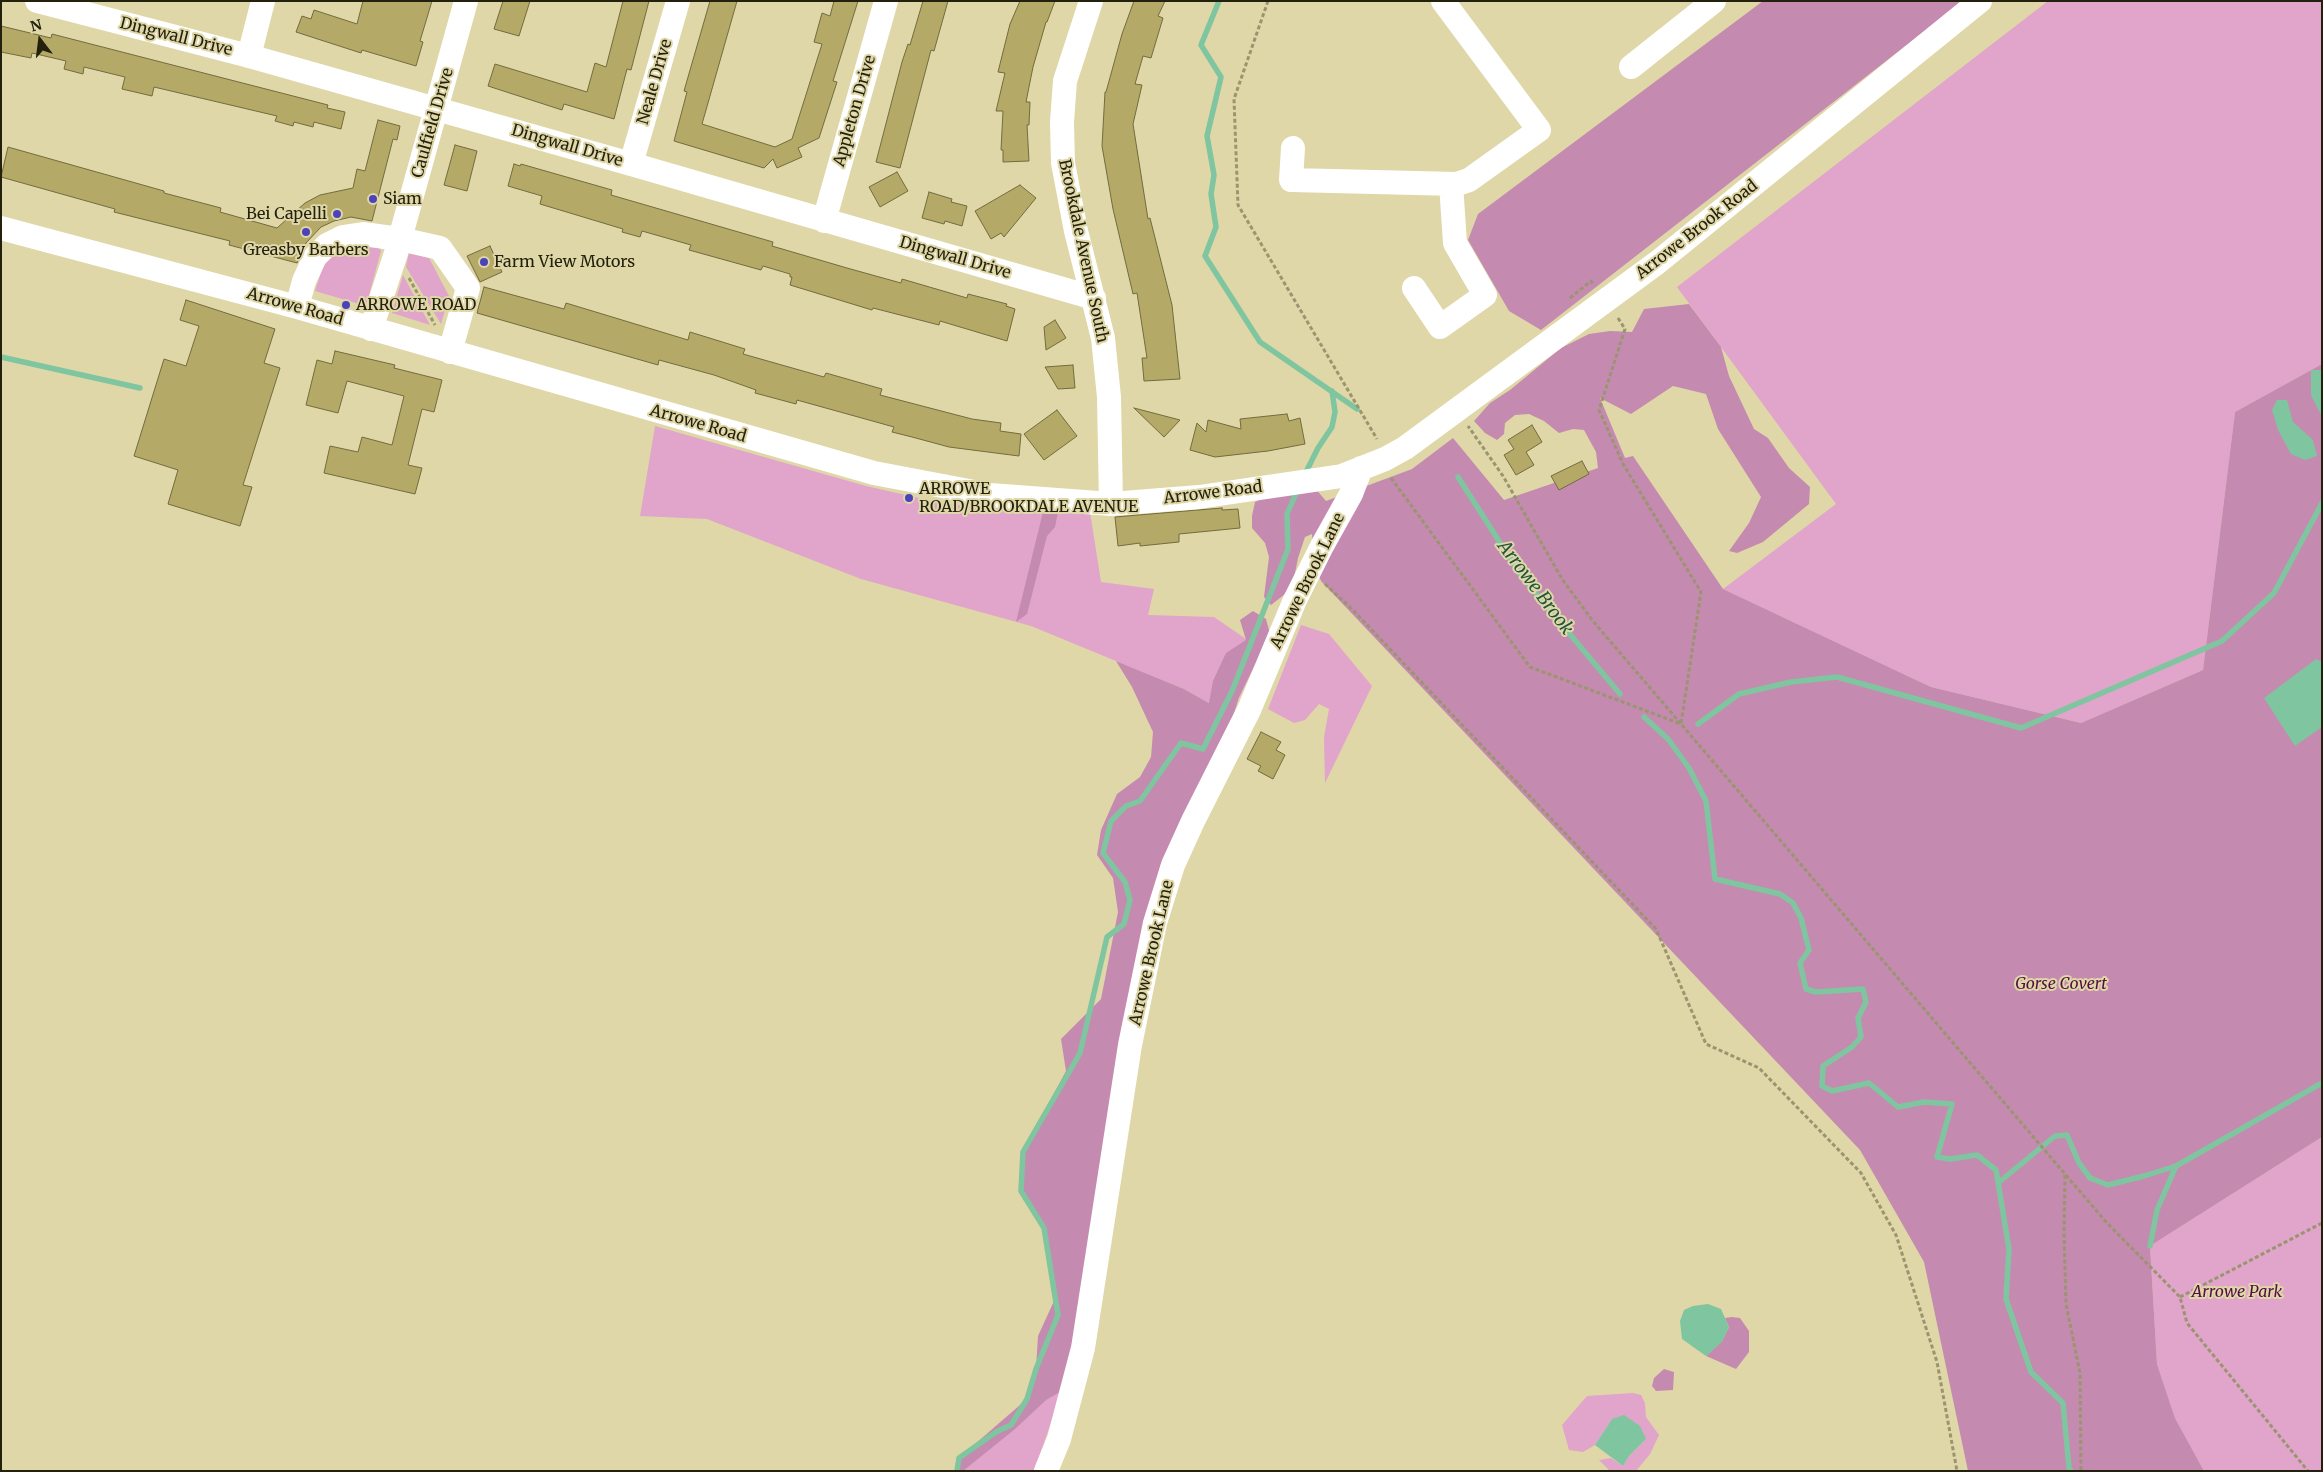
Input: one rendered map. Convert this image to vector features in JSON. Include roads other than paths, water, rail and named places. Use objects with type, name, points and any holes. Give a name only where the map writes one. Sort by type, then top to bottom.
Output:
[{"type":"street","points":[[248,56],[263,1]]},
{"type":"street","name":"Caulfield Drive","points":[[371,329],[398,246],[466,1]]},
{"type":"street","name":"Neale Drive","points":[[632,164],[678,1]]},
{"type":"street","name":"Appleton Drive","points":[[824,221],[886,1]]},
{"type":"street","name":"Brookdale Avenue South","points":[[1091,1],[1065,81],[1062,122],[1065,172],[1076,231],[1103,338],[1109,397],[1111,504]]},
{"type":"street","points":[[1293,148],[1291,180],[1458,184],[1469,180],[1539,130],[1443,1]]},
{"type":"street","points":[[1631,67],[1714,1]]},
{"type":"street","name":"Arrowe Brook Road","points":[[1405,448],[1658,262],[1980,1]]},
{"type":"street","name":"Dingwall Drive","points":[[50,3],[248,56],[632,164],[1094,298]]},
{"type":"street","points":[[1414,288],[1440,327],[1485,296],[1455,243],[1451,184]]},
{"type":"street","name":"Arrowe Road","points":[[1,228],[297,308],[874,473],[990,495],[1111,504],[1200,497],[1342,476],[1373,458],[1405,448]]},
{"type":"street","points":[[297,308],[304,281],[314,257],[327,244],[343,237],[363,234],[398,246],[440,248],[468,288],[450,352]]},
{"type":"street","name":"Arrowe Brook Lane","points":[[1046,1471],[1058,1438],[1083,1348],[1130,1045],[1155,923],[1173,865],[1192,821],[1249,710],[1295,600],[1373,458]]},
{"type":"waterway","name":"Arrowe Brook","points":[[1219,1],[1201,45],[1221,77],[1207,136],[1214,175],[1211,194],[1216,227],[1205,256],[1260,342],[1357,409]]},
{"type":"waterway","points":[[1,357],[140,388]]},
{"type":"waterway","points":[[1304,476],[1318,448],[1332,427],[1335,412],[1332,391]]},
{"type":"waterway","name":"Arrowe Brook","points":[[1458,477],[1522,577],[1620,694]]},
{"type":"waterway","points":[[957,1471],[959,1458],[996,1432],[1011,1425],[1027,1399],[1036,1369],[1058,1315],[1044,1228],[1021,1191],[1023,1152],[1080,1053],[1107,937],[1124,924],[1130,900],[1125,882],[1103,853],[1111,821],[1126,806],[1140,801],[1181,743],[1203,749],[1232,691],[1288,549],[1287,514],[1298,489]]},
{"type":"waterway","points":[[1698,724],[1739,694],[1791,682],[1837,677],[2021,728],[2222,641],[2274,593],[2322,503]]},
{"type":"waterway","name":"Arrowe Brook","points":[[1644,717],[1668,739],[1689,768],[1706,801],[1715,879],[1780,894],[1793,903],[1801,918],[1809,950],[1800,963],[1806,989],[1816,992],[1863,989],[1866,1002],[1858,1018],[1861,1037],[1852,1047],[1823,1066],[1822,1086],[1832,1091],[1869,1083],[1898,1107],[1924,1102],[1952,1104],[1937,1157],[1950,1159],[1977,1155],[1996,1170],[2009,1249],[2006,1299],[2031,1372],[2063,1403],[2069,1468],[2071,1471]]},
{"type":"waterway","points":[[1998,1183],[2055,1136],[2067,1135],[2079,1163],[2090,1178],[2108,1185],[2144,1176],[2176,1166],[2322,1083]]},
{"type":"waterway","points":[[2150,1246],[2157,1210],[2176,1166]]},
{"type":"place","name":"Siam","points":[[373,199]]},
{"type":"place","name":"Bei Capelli","points":[[337,214]]},
{"type":"place","name":"Greasby Barbers","points":[[306,232]]},
{"type":"place","name":"Farm View Motors","points":[[484,262]]},
{"type":"place","name":"ARROWE ROAD","points":[[346,305]]},
{"type":"place","name":"ARROWE ROAD/BROOKDALE AVENUE","points":[[909,498]]},
{"type":"park label","name":"Gorse Covert","points":[[2061,984]]},
{"type":"park label","name":"Arrowe Park","points":[[2237,1292]]}]
